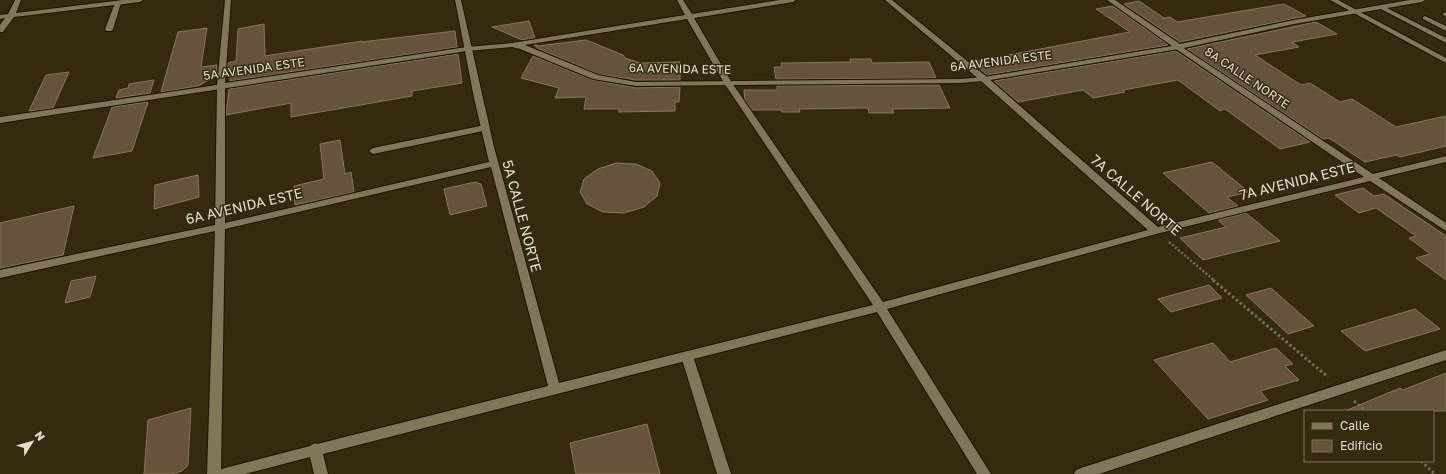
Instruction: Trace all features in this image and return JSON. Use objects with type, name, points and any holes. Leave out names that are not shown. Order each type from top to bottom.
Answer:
[{"type":"street","points":[[0,30],[11,16],[18,0]]},
{"type":"street","points":[[0,17],[140,0]]},
{"type":"street","points":[[214,474],[220,226],[221,86],[228,0]]},
{"type":"street","name":"5A CALLE NORTE","points":[[458,0],[467,49],[493,164],[555,390]]},
{"type":"street","points":[[680,0],[728,83],[880,307],[984,474]]},
{"type":"street","name":"5A AVENIDA ESTE","points":[[0,120],[467,49],[512,45],[793,0]]},
{"type":"street","name":"7A CALLE NORTE","points":[[888,0],[984,79],[1156,231]]},
{"type":"street","name":"8A CALLE NORTE","points":[[1110,0],[1446,228]]},
{"type":"street","points":[[1333,0],[1446,61]]},
{"type":"street","name":"6A AVENIDA ESTE","points":[[512,45],[522,47],[596,77],[636,84],[960,81],[984,79],[1179,47],[1294,22],[1422,0]]},
{"type":"street","points":[[109,29],[118,3]]},
{"type":"street","points":[[1381,7],[1444,38]]},
{"type":"street","points":[[1435,16],[1446,17]]},
{"type":"street","points":[[1425,18],[1446,29]]},
{"type":"street","points":[[373,151],[485,128]]},
{"type":"street","name":"7A AVENIDA ESTE","points":[[222,474],[315,449],[555,390],[880,307],[1156,231],[1446,159]]},
{"type":"street","name":"6A AVENIDA ESTE","points":[[0,274],[493,164]]},
{"type":"street","points":[[1081,474],[1446,355]]},
{"type":"street","points":[[687,356],[724,474]]},
{"type":"street","points":[[315,449],[321,474]]},
{"type":"path","name":"7A CALLE NORTE","points":[[1156,231],[1365,410]]},
{"type":"path","points":[[1422,462],[1435,474]]},
{"type":"building","points":[[1139,1],[1164,18],[1170,17],[1177,22],[1284,4],[1306,16],[1180,42],[1124,4]]},
{"type":"building","points":[[1113,6],[1168,45],[987,75],[972,62],[1130,32],[1096,9]]},
{"type":"building","points":[[529,21],[535,38],[522,40],[492,27]]},
{"type":"building","points":[[1316,22],[1337,34],[1292,42],[1299,47],[1255,55],[1301,85],[1310,83],[1340,102],[1352,99],[1396,127],[1446,116],[1446,146],[1400,157],[1396,155],[1365,162],[1329,138],[1323,139],[1187,49]]},
{"type":"building","points":[[264,24],[265,56],[362,41],[361,42],[455,31],[457,47],[230,81],[231,68],[227,70],[228,63],[236,61],[238,29]]},
{"type":"building","points":[[207,28],[201,67],[217,65],[216,76],[198,86],[161,92],[178,32]]},
{"type":"building","points":[[586,40],[623,55],[625,58],[640,63],[680,62],[680,80],[636,80],[598,74],[537,48],[534,45],[538,46]]},
{"type":"building","points":[[1176,51],[1310,142],[1280,149],[1225,109],[1220,111],[1178,80],[1123,90],[1125,92],[1093,98],[1083,90],[1018,102],[994,81]]},
{"type":"building","points":[[458,54],[462,83],[412,91],[412,96],[291,117],[291,103],[226,115],[229,89]]},
{"type":"building","points":[[533,56],[593,80],[636,88],[680,87],[679,102],[675,102],[675,111],[619,112],[619,109],[584,109],[586,97],[555,98],[559,88],[521,78]]},
{"type":"building","points":[[850,59],[871,59],[872,63],[929,62],[936,78],[776,79],[774,67],[782,67],[781,63],[851,62]]},
{"type":"building","points":[[69,72],[53,108],[29,111],[46,75]]},
{"type":"building","points":[[154,80],[150,93],[116,98],[119,90],[128,88],[129,84]]},
{"type":"building","points":[[939,85],[950,108],[892,109],[894,113],[869,113],[868,108],[799,109],[800,112],[782,112],[781,110],[752,110],[745,100],[744,90],[777,90],[777,86]]},
{"type":"building","points":[[148,102],[132,151],[93,158],[112,107]]},
{"type":"building","points":[[340,140],[345,174],[351,172],[354,192],[295,205],[294,186],[324,179],[320,144]]},
{"type":"building","points":[[1212,162],[1249,192],[1227,197],[1238,206],[1209,213],[1163,173]]},
{"type":"building","points":[[616,163],[636,164],[652,171],[660,183],[657,196],[644,207],[624,213],[603,212],[587,204],[580,192],[584,179],[598,169]]},
{"type":"building","points":[[198,175],[199,197],[154,209],[155,185]]},
{"type":"building","points":[[475,182],[481,184],[487,206],[450,215],[444,189]]},
{"type":"building","points":[[1363,188],[1374,196],[1384,194],[1446,236],[1446,280],[1416,258],[1430,254],[1409,238],[1416,236],[1376,208],[1359,213],[1335,195]]},
{"type":"building","points":[[74,206],[63,255],[0,268],[0,223]]},
{"type":"building","points":[[1246,213],[1280,241],[1203,260],[1180,238],[1226,227],[1218,220]]},
{"type":"building","points":[[96,276],[90,297],[65,303],[71,281]]},
{"type":"building","points":[[1209,285],[1222,298],[1171,312],[1158,299]]},
{"type":"building","points":[[1271,288],[1314,326],[1288,334],[1246,295]]},
{"type":"building","points":[[1415,309],[1440,329],[1365,351],[1341,331]]},
{"type":"building","points":[[1213,343],[1230,362],[1276,348],[1293,364],[1285,366],[1299,380],[1260,391],[1268,400],[1208,419],[1154,360]]},
{"type":"building","points":[[1446,373],[1446,411],[1347,410],[1400,388],[1403,390]]},
{"type":"building","points":[[191,408],[188,465],[182,471],[171,474],[144,474],[148,420]]},
{"type":"building","points":[[647,424],[660,474],[576,474],[570,443]]}]
